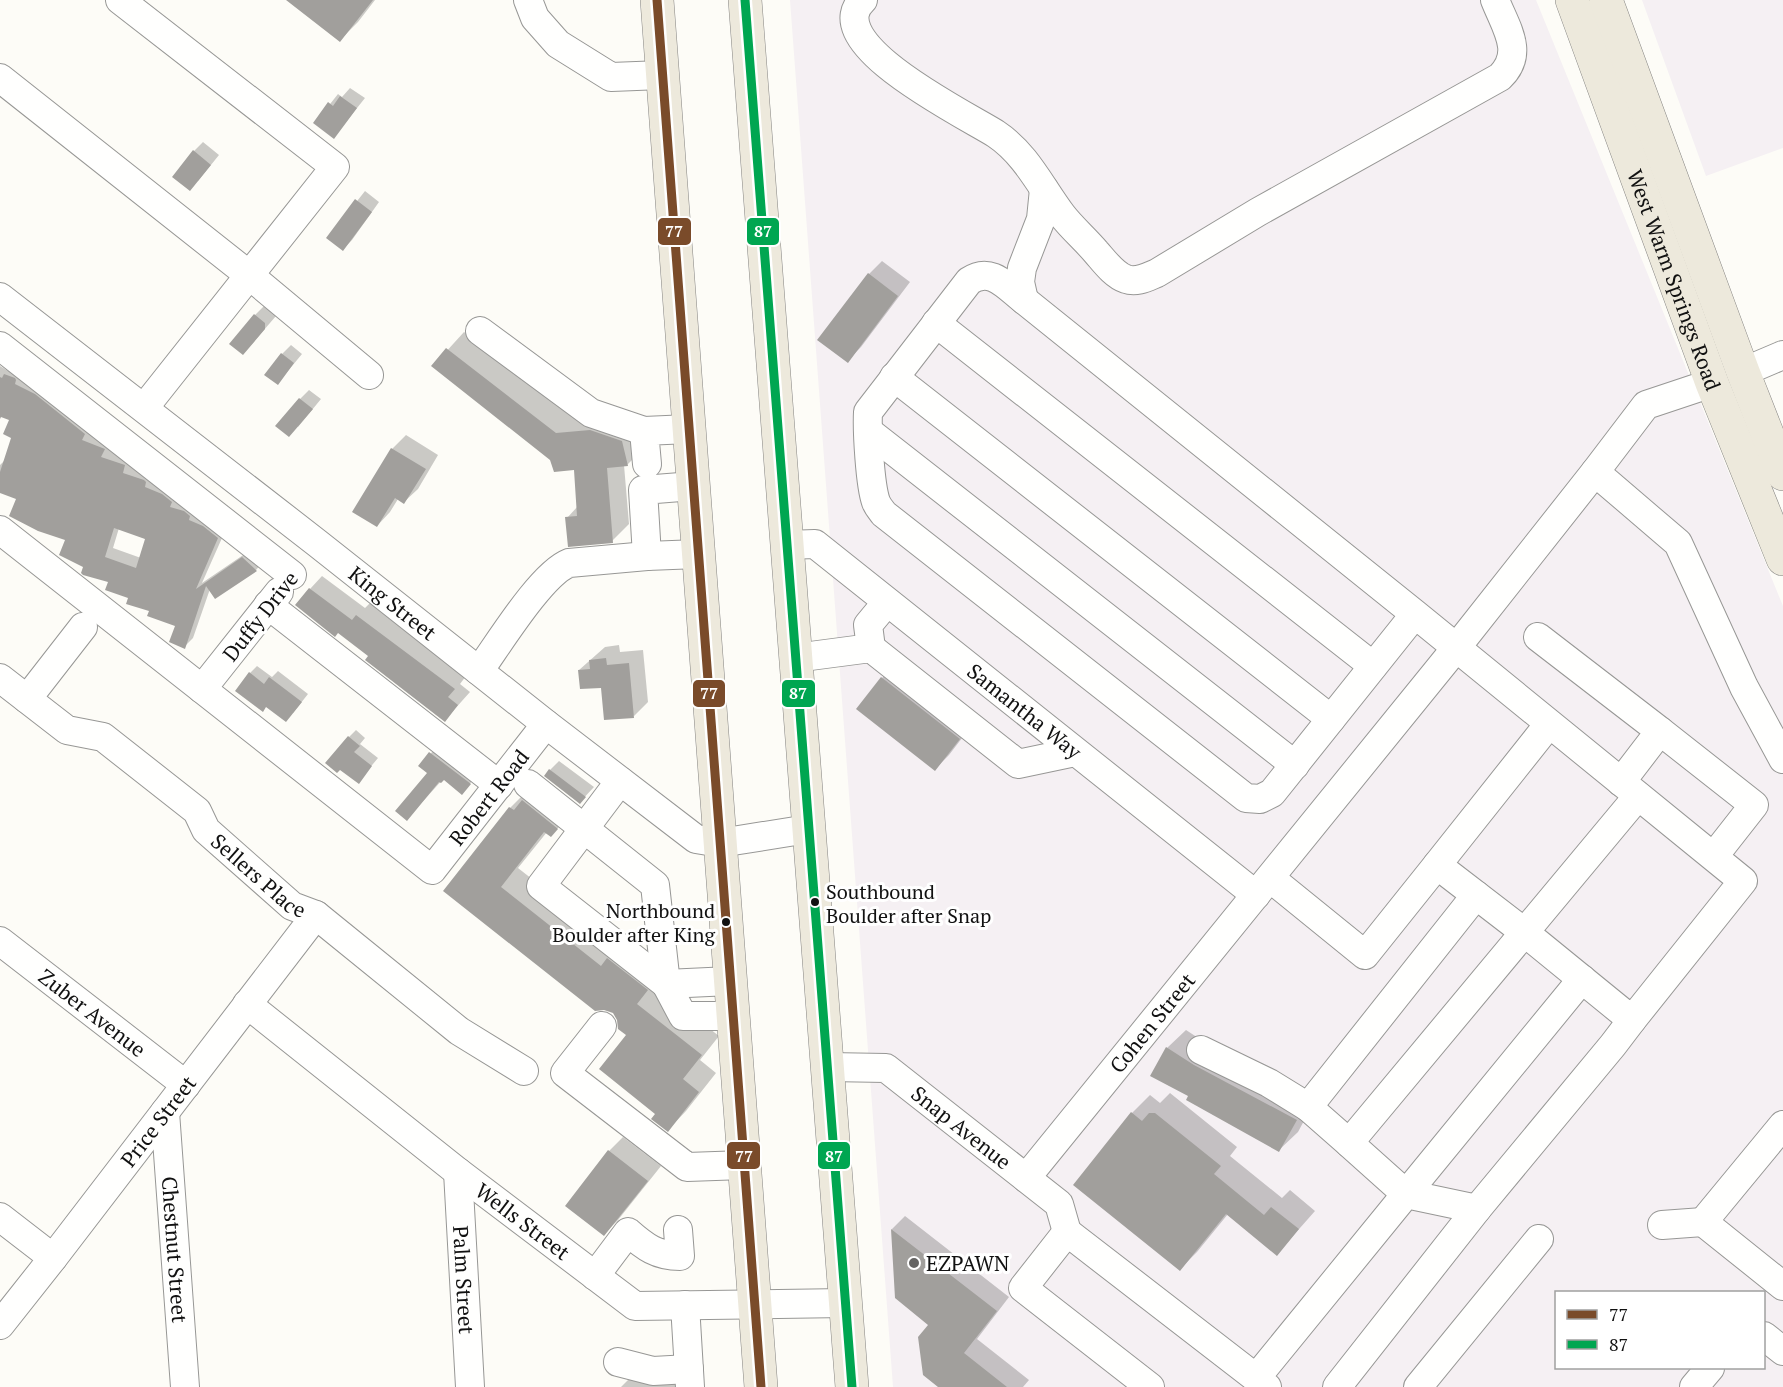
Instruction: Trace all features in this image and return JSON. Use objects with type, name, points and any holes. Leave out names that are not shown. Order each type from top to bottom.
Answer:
[{"type":"main road","points":[[657,0],[761,1387]]},
{"type":"main road","points":[[745,0],[852,1387]]},
{"type":"main road","name":"West Warm Springs Road","points":[[1572,0],[1712,383],[1783,559]]},
{"type":"main road","name":"West Warm Springs Road","points":[[1606,0],[1783,474]]},
{"type":"main road","points":[[1712,383],[1743,372]]},
{"type":"street","points":[[120,0],[335,167],[144,408]]},
{"type":"street","points":[[528,0],[535,18],[558,44],[611,77],[662,75]]},
{"type":"street","points":[[863,0],[855,11],[855,28],[878,57],[919,90],[976,121],[1007,142],[1030,169],[1063,217],[1110,267],[1126,279],[1140,280],[1157,273],[1258,212],[1500,77],[1512,61],[1514,50],[1495,0]]},
{"type":"street","points":[[0,78],[249,276],[369,375]]},
{"type":"street","points":[[1024,300],[1020,282],[1022,268],[1041,219],[1044,189]]},
{"type":"street","points":[[1337,1387],[1477,1209],[1613,1045],[1743,881],[1415,614],[1024,300],[988,274],[978,275],[969,281],[868,412],[873,492],[884,514],[1246,798],[1260,799],[1272,793],[1415,614]]},
{"type":"street","name":"King Street","points":[[4,309],[144,408],[696,839],[720,843],[808,829]]},
{"type":"street","points":[[936,323],[1373,666]]},
{"type":"street","points":[[480,331],[591,413],[644,431],[689,429]]},
{"type":"street","points":[[0,346],[292,574]]},
{"type":"street","points":[[1743,372],[1783,355]]},
{"type":"street","points":[[894,376],[1331,719]]},
{"type":"street","name":"Cohen Street","points":[[1026,1178],[1456,648],[1646,405],[1712,383]]},
{"type":"street","points":[[644,431],[647,464]]},
{"type":"street","points":[[868,431],[1295,765]]},
{"type":"street","points":[[1595,472],[1678,543],[1744,687],[1783,759]]},
{"type":"street","points":[[647,556],[642,490],[693,486]]},
{"type":"street","points":[[0,530],[202,689]]},
{"type":"street","name":"Duffy Drive","points":[[202,689],[317,543]]},
{"type":"street","name":"Samantha Way","points":[[786,545],[815,544],[1075,752],[1268,880],[1365,955],[1437,865]]},
{"type":"street","points":[[479,671],[546,580],[560,567],[569,563],[698,554]]},
{"type":"street","points":[[887,602],[868,626],[871,648],[1018,764],[1075,752]]},
{"type":"street","points":[[268,605],[499,785]]},
{"type":"street","points":[[27,699],[83,627]]},
{"type":"street","points":[[1538,636],[1754,805],[1714,856]]},
{"type":"street","points":[[795,658],[871,648]]},
{"type":"street","name":"Sellers Place","points":[[0,678],[67,730],[102,737],[197,811],[206,830],[292,906],[316,915],[459,1031],[524,1071]]},
{"type":"street","name":"Robert Road","points":[[202,689],[432,870],[546,724]]},
{"type":"street","points":[[1550,724],[1437,865],[1632,1020]]},
{"type":"street","points":[[1349,1143],[1524,932],[1630,789],[1660,731]]},
{"type":"street","points":[[620,781],[541,886],[666,984],[730,981]]},
{"type":"street","points":[[528,784],[585,827],[655,885],[666,984],[683,1016],[733,1016]]},
{"type":"street","points":[[1308,1107],[1476,895]]},
{"type":"street","name":"Price Street","points":[[0,1325],[316,915]]},
{"type":"street","name":"Zuber Avenue","points":[[0,941],[186,1085]]},
{"type":"street","points":[[1150,1387],[1023,1288],[1067,1232],[1261,1383],[1406,1194],[1582,979]]},
{"type":"street","name":"Wells Street","points":[[247,1004],[458,1172],[635,1306],[845,1303]]},
{"type":"street","points":[[602,1026],[566,1073],[687,1167],[744,1165]]},
{"type":"street","points":[[1201,1050],[1269,1083],[1308,1107],[1406,1194],[1477,1209]]},
{"type":"street","name":"Snap Avenue","points":[[829,1067],[886,1068],[1059,1204],[1067,1232]]},
{"type":"street","name":"Chestnut Street","points":[[165,1112],[185,1387]]},
{"type":"street","points":[[1703,1222],[1783,1125]]},
{"type":"street","name":"Palm Street","points":[[458,1172],[470,1387]]},
{"type":"street","points":[[0,1217],[53,1258]]},
{"type":"street","points":[[1662,1225],[1703,1222],[1783,1286]]},
{"type":"street","points":[[595,1276],[628,1232],[649,1250],[658,1254],[680,1256],[678,1230]]},
{"type":"street","points":[[1418,1387],[1539,1239]]},
{"type":"street","points":[[618,1362],[690,1378],[685,1305]]},
{"type":"street","points":[[1765,1337],[1783,1352]]},
{"type":"street","points":[[1694,1387],[1709,1369]]},
{"type":"shaded area","points":[[790,0],[1536,0],[1783,606],[1783,1387],[893,1387]]},
{"type":"shaded area","points":[[1642,0],[1783,0],[1783,148],[1706,176]]},
{"type":"building","points":[[286,0],[373,0],[340,42]]},
{"type":"building","points":[[340,96],[357,108],[334,139],[313,123],[328,102],[333,106]]},
{"type":"building","points":[[193,150],[211,165],[190,191],[172,177]]},
{"type":"building","points":[[355,199],[372,212],[343,251],[326,238]]},
{"type":"building","points":[[868,273],[898,296],[848,363],[817,340]]},
{"type":"building","points":[[254,314],[265,323],[265,329],[243,355],[229,344]]},
{"type":"building","points":[[446,348],[556,433],[590,430],[622,441],[628,466],[607,468],[613,543],[568,547],[565,517],[577,516],[574,470],[554,472],[550,460],[431,366]]},
{"type":"building","points":[[281,353],[294,363],[278,385],[264,375]]},
{"type":"building","points":[[4,374],[15,378],[15,384],[35,394],[85,434],[82,440],[105,449],[101,457],[125,465],[123,473],[144,480],[145,487],[162,494],[172,502],[170,507],[184,511],[190,516],[189,520],[203,526],[218,538],[196,589],[242,557],[257,571],[215,599],[206,586],[185,649],[169,642],[175,626],[147,616],[149,611],[126,604],[128,598],[105,590],[108,582],[83,575],[81,573],[83,567],[59,555],[65,540],[38,531],[9,516],[16,499],[0,493],[0,472],[11,438],[3,434],[9,420],[1,417],[0,419],[0,377],[2,378]],"holes":[[[114,528],[145,539],[136,568],[105,557]]]},
{"type":"building","points":[[299,398],[313,409],[289,437],[275,426]]},
{"type":"building","points":[[391,448],[426,469],[404,504],[395,498],[377,527],[352,512]]},
{"type":"building","points":[[309,588],[352,620],[356,615],[455,689],[448,697],[458,705],[445,722],[365,660],[368,656],[338,633],[335,637],[295,605]]},
{"type":"building","points":[[606,658],[607,665],[629,663],[634,718],[604,720],[601,688],[580,689],[578,670],[590,669],[589,660]]},
{"type":"building","points":[[249,672],[264,684],[269,677],[302,702],[286,722],[266,707],[263,712],[235,691]]},
{"type":"building","points":[[881,677],[960,739],[935,771],[856,709]]},
{"type":"building","points":[[348,736],[360,746],[354,752],[372,766],[359,784],[340,770],[337,773],[325,763]]},
{"type":"building","points":[[429,752],[471,784],[462,795],[444,780],[439,782],[407,821],[395,811],[427,773],[418,766]]},
{"type":"building","points":[[549,769],[586,797],[580,804],[544,776]]},
{"type":"building","points":[[522,800],[558,829],[551,837],[544,832],[501,887],[601,966],[607,958],[648,990],[637,1004],[702,1055],[683,1079],[699,1092],[668,1132],[651,1119],[655,1114],[599,1069],[626,1035],[618,1029],[613,1013],[604,1010],[595,1011],[443,891],[509,807],[514,810]]},
{"type":"building","points":[[1166,1047],[1194,1065],[1297,1120],[1279,1152],[1186,1100],[1188,1096],[1150,1076]]},
{"type":"building","points":[[1131,1112],[1142,1121],[1149,1113],[1155,1113],[1221,1166],[1214,1174],[1264,1215],[1271,1207],[1299,1229],[1277,1256],[1226,1214],[1180,1271],[1073,1185]]},
{"type":"building","points":[[608,1150],[648,1181],[604,1236],[565,1206]]},
{"type":"building","name":"EZPAWN","points":[[891,1229],[997,1311],[964,1353],[1007,1387],[938,1387],[923,1375],[918,1337],[928,1325],[895,1298]]},
{"type":"transit line","name":"77","points":[[657,0],[761,1387]]},
{"type":"transit line","name":"87","points":[[745,0],[852,1387]]},
{"type":"place","name":"Southbound Boulder after Snap","points":[[815,902]]},
{"type":"place","name":"Northbound Boulder after King","points":[[726,922]]},
{"type":"place","name":"EZPAWN","points":[[914,1263]]}]
